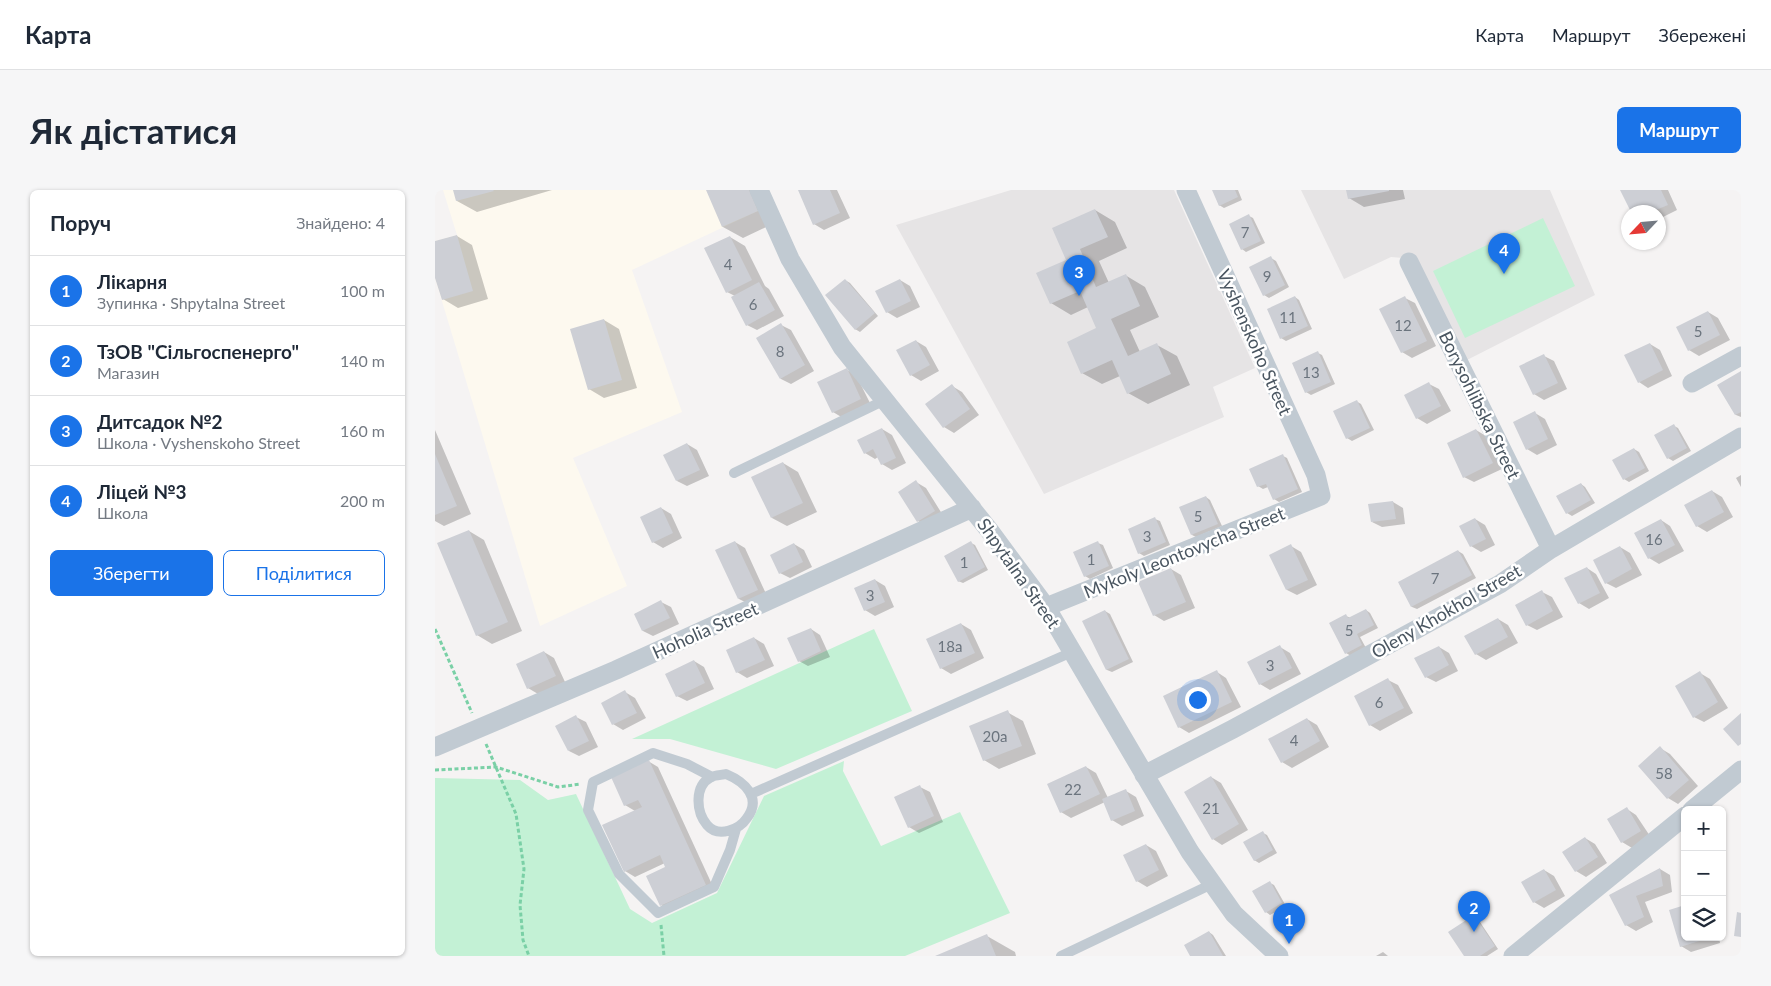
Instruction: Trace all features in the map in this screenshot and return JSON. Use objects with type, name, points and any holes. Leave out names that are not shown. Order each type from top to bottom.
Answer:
[{"type":"street","name":"Shpytalna Street","points":[[759,190],[790,260],[842,347],[972,508],[1046,607],[1190,852],[1234,914],[1279,956]]},
{"type":"street","name":"Vyshenskoho Street","points":[[1186,190],[1316,476],[1321,496]]},
{"type":"street","name":"Borysohlibska Street","points":[[1409,262],[1551,549]]},
{"type":"street","points":[[1692,383],[1741,356]]},
{"type":"street","name":"Oleny Khokhol Street","points":[[1144,774],[1233,730],[1500,584],[1551,549],[1741,437]]},
{"type":"street","name":"Mykoly Leontovycha Street","points":[[1046,607],[1321,496]]},
{"type":"street","name":"Hoholia Street","points":[[435,746],[616,670],[972,508]]},
{"type":"street","points":[[1697,806],[1741,770]]},
{"type":"street","points":[[1513,956],[1681,819]]},
{"type":"lane","points":[[734,473],[885,400]]},
{"type":"lane","points":[[751,794],[1072,652]]},
{"type":"lane","points":[[712,777],[687,764],[653,753],[593,782],[589,810],[619,874],[658,913],[714,886],[730,850],[736,829]]},
{"type":"lane","points":[[727,774],[739,780],[751,794],[751,814],[736,829],[727,832],[715,830],[707,826],[700,810],[698,796],[702,786],[712,777],[727,774]]},
{"type":"lane","points":[[1061,956],[1212,884]]},
{"type":"path","points":[[435,629],[516,814],[525,868],[520,905],[523,940],[529,956]]},
{"type":"path","points":[[435,770],[496,767],[558,787],[593,782]]},
{"type":"path","points":[[661,912],[664,956]]},
{"type":"shaded area","points":[[443,190],[749,190],[758,211],[632,270],[682,412],[573,458],[627,586],[540,626],[435,278],[435,241],[457,235]]},
{"type":"shaded area","points":[[1011,190],[1174,190],[1255,368],[1213,387],[1224,417],[1044,494],[896,225]]},
{"type":"shaded area","points":[[1301,190],[1550,190],[1595,295],[1465,361],[1416,259],[1391,257],[1344,279]]},
{"type":"green space","points":[[1543,218],[1575,286],[1465,338],[1433,271]]},
{"type":"green space","points":[[874,629],[912,711],[776,769],[670,739],[632,739]]},
{"type":"green space","points":[[844,761],[843,771],[881,846],[960,812],[1010,913],[905,956],[435,956],[435,778],[520,780],[548,800],[576,794],[630,909],[652,923],[717,893],[764,796]]},
{"type":"building","points":[[453,190],[493,190],[494,191],[456,201]]},
{"type":"building","points":[[706,190],[749,190],[758,211],[722,227]]},
{"type":"building","points":[[798,190],[830,190],[840,213],[813,225]]},
{"type":"building","points":[[1212,190],[1235,190],[1238,197],[1219,206]]},
{"type":"building","points":[[1346,190],[1389,190],[1389,191],[1348,199]]},
{"type":"building","points":[[1620,190],[1661,190],[1668,205],[1666,206],[1628,205]]},
{"type":"building","points":[[1095,209],[1108,237],[1080,249],[1096,287],[1126,274],[1140,306],[1111,319],[1128,356],[1157,343],[1171,374],[1127,394],[1112,360],[1081,374],[1067,342],[1096,328],[1080,291],[1050,304],[1036,273],[1066,260],[1052,228]]},
{"type":"building","points":[[1249,214],[1261,241],[1241,250],[1229,224]]},
{"type":"building","points":[[457,235],[473,291],[442,300],[435,278],[435,241]]},
{"type":"building","points":[[730,236],[752,280],[726,293],[704,248]]},
{"type":"building","points":[[1271,256],[1285,285],[1263,296],[1249,267]]},
{"type":"building","points":[[845,279],[875,313],[855,330],[825,295]]},
{"type":"building","points":[[900,279],[911,301],[886,313],[875,291]]},
{"type":"building","points":[[759,282],[775,310],[746,326],[731,297]]},
{"type":"building","points":[[1295,296],[1308,326],[1280,339],[1267,309]]},
{"type":"building","points":[[1405,296],[1427,341],[1401,353],[1379,309]]},
{"type":"building","points":[[1708,311],[1720,335],[1688,351],[1676,327]]},
{"type":"building","points":[[604,319],[622,380],[588,390],[570,329]]},
{"type":"building","points":[[781,323],[805,365],[780,379],[756,338]]},
{"type":"building","points":[[916,340],[930,365],[910,376],[896,350]]},
{"type":"building","points":[[1650,343],[1663,370],[1638,383],[1624,355]]},
{"type":"building","points":[[1318,351],[1331,382],[1305,393],[1292,363]]},
{"type":"building","points":[[1544,354],[1558,383],[1533,395],[1519,366]]},
{"type":"building","points":[[847,368],[861,399],[832,413],[817,382]]},
{"type":"building","points":[[1741,371],[1741,412],[1735,415],[1717,385]]},
{"type":"building","points":[[1429,382],[1441,406],[1416,419],[1404,395]]},
{"type":"building","points":[[952,384],[970,409],[943,428],[925,404]]},
{"type":"building","points":[[1357,400],[1370,428],[1346,439],[1333,411]]},
{"type":"building","points":[[1535,411],[1548,439],[1526,450],[1513,422]]},
{"type":"building","points":[[1674,424],[1687,448],[1667,459],[1654,435]]},
{"type":"building","points":[[882,428],[896,458],[881,465],[873,449],[864,454],[857,440]]},
{"type":"building","points":[[1476,429],[1493,463],[1463,478],[1447,443]]},
{"type":"building","points":[[687,443],[700,470],[676,481],[663,455]]},
{"type":"building","points":[[1634,448],[1645,468],[1623,480],[1612,460]]},
{"type":"building","points":[[435,454],[457,506],[435,515]]},
{"type":"building","points":[[1283,454],[1298,489],[1273,500],[1266,484],[1257,487],[1249,469]]},
{"type":"building","points":[[783,462],[803,503],[771,518],[751,477]]},
{"type":"building","points":[[916,480],[935,511],[917,522],[898,492]]},
{"type":"building","points":[[1581,483],[1591,500],[1566,514],[1556,496]]},
{"type":"building","points":[[1712,490],[1724,512],[1696,527],[1684,505]]},
{"type":"building","points":[[1206,496],[1218,524],[1191,535],[1179,507]]},
{"type":"building","points":[[1393,501],[1396,519],[1371,522],[1368,504]]},
{"type":"building","points":[[661,507],[673,533],[652,543],[640,517]]},
{"type":"building","points":[[1155,517],[1166,542],[1138,554],[1128,529]]},
{"type":"building","points":[[1475,518],[1486,539],[1470,547],[1459,526]]},
{"type":"building","points":[[1661,519],[1675,545],[1648,559],[1634,533]]},
{"type":"building","points":[[469,530],[508,622],[476,636],[437,543]]},
{"type":"building","points":[[735,541],[758,590],[738,599],[715,550]]},
{"type":"building","points":[[971,541],[985,567],[958,582],[944,556]]},
{"type":"building","points":[[1098,541],[1109,566],[1084,577],[1073,552]]},
{"type":"building","points":[[794,543],[803,562],[779,574],[770,555]]},
{"type":"building","points":[[1291,544],[1308,580],[1286,590],[1269,555]]},
{"type":"building","points":[[1620,546],[1632,569],[1605,584],[1593,560]]},
{"type":"building","points":[[1458,550],[1472,575],[1411,607],[1398,582]]},
{"type":"building","points":[[1587,567],[1600,593],[1578,604],[1564,578]]},
{"type":"building","points":[[1171,568],[1186,602],[1153,616],[1138,582]]},
{"type":"building","points":[[875,579],[885,602],[864,611],[854,588]]},
{"type":"building","points":[[1542,590],[1553,611],[1526,626],[1515,605]]},
{"type":"building","points":[[661,600],[670,618],[642,631],[634,614]]},
{"type":"building","points":[[1366,609],[1374,625],[1357,634],[1362,645],[1345,654],[1329,623],[1346,614],[1348,618]]},
{"type":"building","points":[[1105,610],[1129,659],[1106,670],[1082,621]]},
{"type":"building","points":[[1498,618],[1508,637],[1475,655],[1464,636]]},
{"type":"building","points":[[961,623],[975,653],[940,669],[926,639]]},
{"type":"building","points":[[811,628],[821,651],[798,662],[787,638]]},
{"type":"building","points":[[754,637],[765,660],[736,673],[726,650]]},
{"type":"building","points":[[1280,645],[1292,668],[1259,685],[1247,662]]},
{"type":"building","points":[[1439,646],[1449,665],[1425,678],[1414,658]]},
{"type":"building","points":[[544,651],[556,676],[527,689],[516,664]]},
{"type":"building","points":[[694,660],[705,683],[676,697],[665,674]]},
{"type":"building","points":[[1217,670],[1232,702],[1178,728],[1163,696]]},
{"type":"building","points":[[1700,671],[1718,702],[1693,718],[1675,686]]},
{"type":"building","points":[[1388,678],[1404,708],[1369,726],[1354,696]]},
{"type":"building","points":[[625,690],[637,713],[612,725],[601,703]]},
{"type":"building","points":[[1008,710],[1022,746],[983,761],[969,726]]},
{"type":"building","points":[[1741,713],[1741,744],[1738,746],[1723,729]]},
{"type":"building","points":[[576,715],[589,741],[568,751],[555,726]]},
{"type":"building","points":[[1307,718],[1320,741],[1281,763],[1268,739]]},
{"type":"building","points":[[1660,746],[1689,780],[1667,799],[1638,766]]},
{"type":"building","points":[[649,760],[706,885],[660,906],[646,876],[665,867],[660,855],[624,872],[602,825],[642,807],[638,800],[624,806],[611,777]]},
{"type":"building","points":[[1086,766],[1100,794],[1060,813],[1047,784]]},
{"type":"building","points":[[1211,776],[1239,824],[1212,840],[1184,792]]},
{"type":"building","points":[[920,785],[934,816],[908,828],[894,797]]},
{"type":"building","points":[[1126,789],[1135,811],[1111,821],[1102,799]]},
{"type":"building","points":[[1627,807],[1641,831],[1621,843],[1607,819]]},
{"type":"building","points":[[1263,831],[1273,850],[1254,861],[1243,842]]},
{"type":"building","points":[[1585,837],[1598,857],[1575,872],[1562,852]]},
{"type":"building","points":[[1146,844],[1159,870],[1136,882],[1123,855]]},
{"type":"building","points":[[1660,868],[1663,886],[1636,896],[1644,917],[1625,926],[1609,895]]},
{"type":"building","points":[[1544,869],[1556,890],[1533,903],[1521,882]]},
{"type":"building","points":[[1270,881],[1282,903],[1265,913],[1252,891]]},
{"type":"building","points":[[1681,906],[1681,941],[1699,941],[1680,947],[1669,910]]},
{"type":"building","points":[[1737,912],[1741,913],[1741,937],[1734,936]]},
{"type":"building","points":[[1474,915],[1495,946],[1480,956],[1464,956],[1448,932]]},
{"type":"building","points":[[1209,931],[1223,956],[1190,956],[1184,945]]},
{"type":"building","points":[[987,934],[996,956],[935,956]]},
{"type":"place","name":"Ліцей №3","points":[[1504,274]]},
{"type":"place","name":"Дитсадок №2","points":[[1079,296]]},
{"type":"place","name":"ТзОВ \"Сільгоспенерго\"","points":[[1474,932]]},
{"type":"place","name":"Лікарня","points":[[1289,944]]}]
